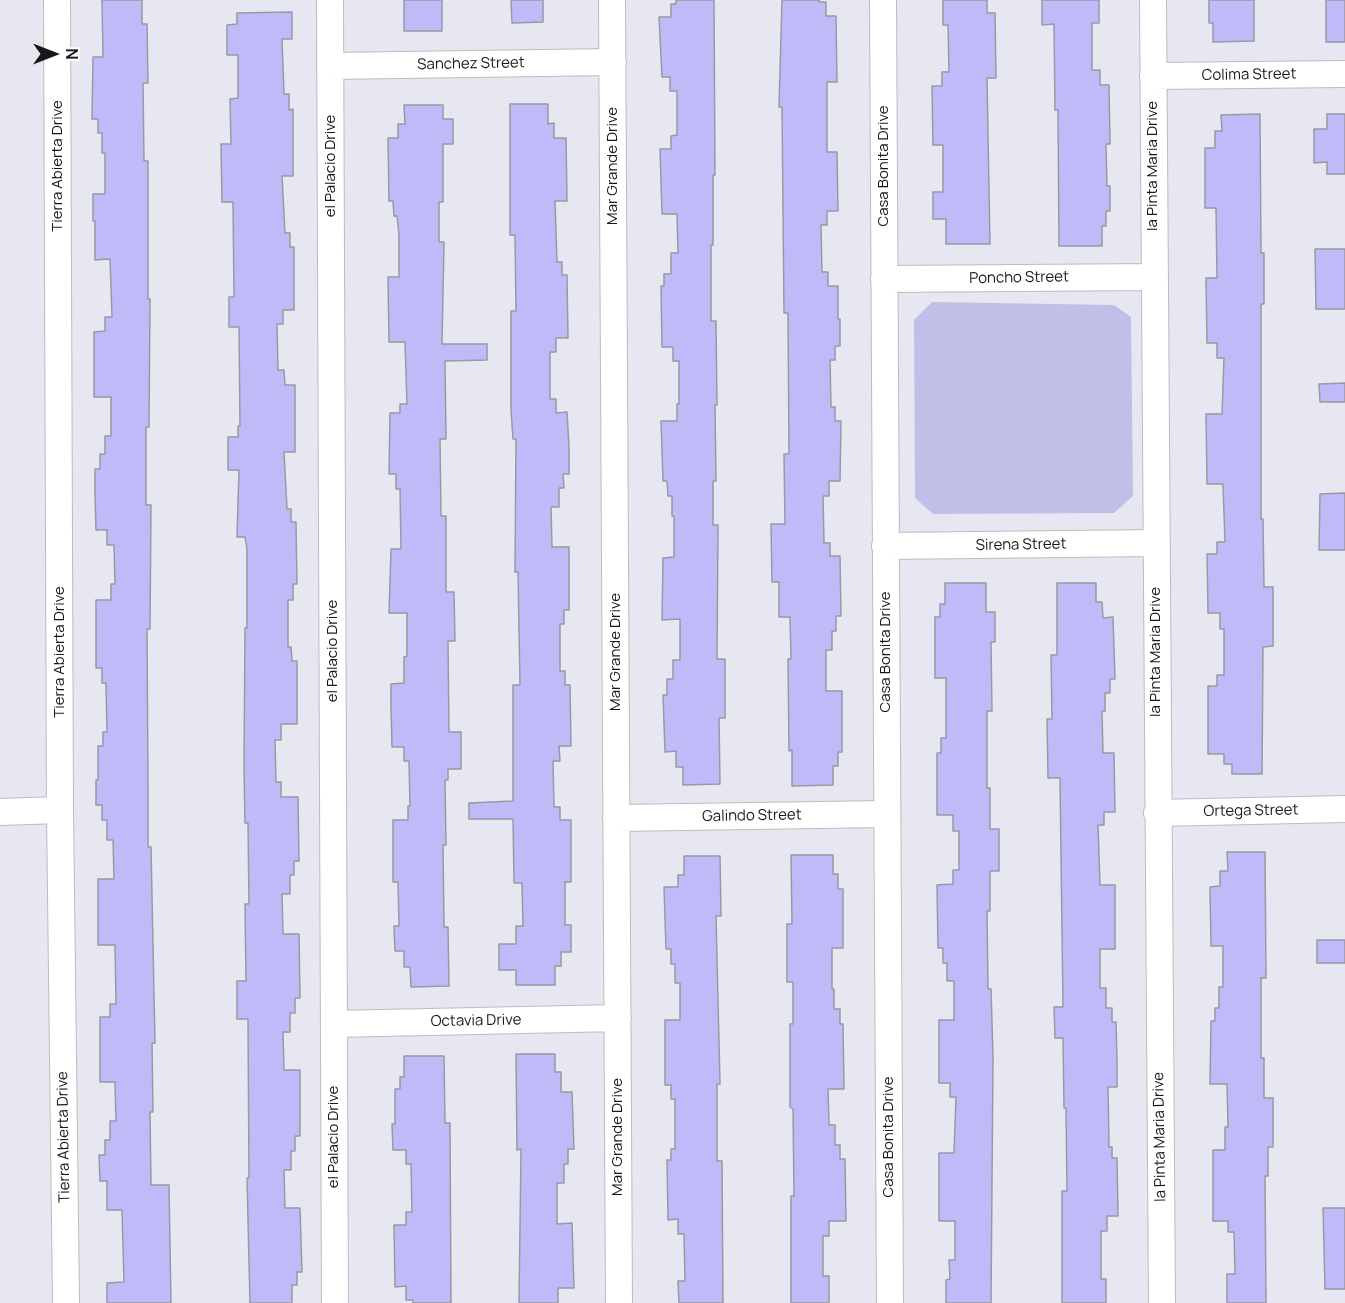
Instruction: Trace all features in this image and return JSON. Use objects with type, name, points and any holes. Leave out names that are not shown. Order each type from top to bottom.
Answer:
[{"type":"street","name":"Tierra Abierta Drive","points":[[57,0],[60,810],[66,1303]]},
{"type":"street","name":"el Palacio Drive","points":[[330,0],[335,1303]]},
{"type":"street","name":"Mar Grande Drive","points":[[612,0],[619,1303]]},
{"type":"street","name":"Casa Bonita Drive","points":[[883,0],[890,1303]]},
{"type":"street","name":"la Pinta Maria Drive","points":[[1153,0],[1162,1303]]},
{"type":"street","name":"Sanchez Street","points":[[330,66],[613,62]]},
{"type":"street","name":"Colima Street","points":[[1152,76],[1345,74]]},
{"type":"street","name":"Poncho Street","points":[[884,279],[1154,276]]},
{"type":"street","name":"Sirena Street","points":[[885,546],[1156,543]]},
{"type":"street","name":"Ortega Street","points":[[1157,813],[1345,809]]},
{"type":"street","points":[[0,812],[60,810]]},
{"type":"street","name":"Galindo Street","points":[[616,818],[887,814]]},
{"type":"street","name":"Octavia Drive","points":[[334,1024],[618,1018]]},
{"type":"shaded area","points":[[932,302],[1114,305],[1131,317],[1133,496],[1114,513],[933,514],[915,498],[914,320]]},
{"type":"building","points":[[102,0],[142,0],[142,24],[147,24],[148,83],[143,83],[144,161],[148,161],[148,299],[150,299],[149,427],[146,427],[146,505],[151,505],[150,629],[147,629],[148,847],[151,847],[155,1043],[152,1043],[153,1112],[150,1112],[151,1185],[169,1185],[171,1303],[107,1303],[107,1283],[124,1282],[122,1210],[107,1210],[107,1181],[100,1181],[99,1155],[105,1155],[105,1140],[110,1140],[110,1121],[116,1121],[115,1082],[100,1082],[100,1017],[110,1017],[110,1004],[116,1004],[115,945],[98,945],[98,879],[114,879],[113,840],[107,840],[107,820],[102,820],[102,805],[96,805],[98,746],[103,746],[103,732],[107,732],[106,683],[102,683],[102,668],[96,668],[96,600],[111,600],[111,584],[115,584],[114,545],[107,545],[107,530],[96,530],[95,495],[95,469],[100,469],[100,454],[105,454],[105,436],[111,436],[111,397],[94,397],[94,332],[105,331],[105,317],[112,317],[110,259],[95,260],[95,221],[93,221],[93,194],[105,194],[105,153],[102,153],[102,133],[98,133],[98,119],[92,119],[93,57],[103,57]]},
{"type":"building","points":[[404,0],[442,0],[442,31],[404,31]]},
{"type":"building","points":[[511,0],[543,0],[543,22],[512,23]]},
{"type":"building","points":[[676,0],[714,0],[715,175],[713,175],[713,245],[711,245],[711,321],[716,321],[717,405],[715,405],[716,481],[713,481],[713,525],[718,525],[717,659],[725,659],[725,718],[719,718],[720,784],[683,785],[683,767],[676,767],[676,751],[665,752],[663,695],[667,695],[667,679],[673,679],[673,660],[680,660],[680,619],[662,620],[663,558],[674,557],[674,516],[672,516],[672,496],[668,496],[667,481],[663,481],[661,421],[677,421],[679,361],[673,361],[673,347],[662,347],[661,286],[664,286],[664,274],[671,274],[671,253],[678,253],[677,214],[662,214],[660,149],[671,149],[671,136],[677,135],[677,91],[670,91],[670,77],[662,77],[659,17],[671,17],[671,4],[676,4]]},
{"type":"building","points":[[782,0],[826,2],[826,16],[836,16],[837,82],[827,82],[827,152],[837,152],[838,211],[827,211],[827,225],[821,225],[822,272],[828,272],[828,286],[838,286],[838,319],[840,319],[840,346],[835,346],[835,360],[830,360],[831,407],[835,407],[835,421],[841,421],[840,481],[829,481],[829,496],[823,496],[824,543],[830,543],[830,556],[840,556],[841,616],[836,616],[836,631],[832,631],[832,650],[826,650],[826,691],[842,691],[842,752],[838,752],[838,766],[833,766],[833,785],[792,786],[792,750],[789,751],[790,617],[779,617],[779,582],[772,582],[771,524],[785,524],[784,454],[789,454],[788,313],[784,313],[782,107],[779,107]]},
{"type":"building","points":[[943,0],[987,0],[987,13],[995,13],[996,78],[987,78],[990,244],[946,244],[946,219],[933,219],[933,192],[943,192],[943,145],[933,145],[932,86],[942,86],[942,72],[949,72],[948,25],[943,25]]},
{"type":"building","points":[[1042,0],[1099,0],[1099,23],[1092,23],[1092,70],[1100,70],[1100,85],[1109,85],[1110,144],[1106,144],[1110,211],[1106,211],[1106,226],[1102,226],[1102,246],[1059,246],[1058,110],[1055,110],[1054,24],[1042,25]]},
{"type":"building","points":[[1209,0],[1254,0],[1254,41],[1213,42],[1213,23],[1209,23]]},
{"type":"building","points":[[1326,0],[1345,0],[1345,42],[1326,42]]},
{"type":"building","points":[[292,12],[292,39],[282,39],[284,94],[289,94],[289,110],[293,109],[293,176],[282,176],[285,233],[290,233],[290,247],[294,247],[294,310],[283,310],[283,324],[277,324],[278,370],[284,370],[285,385],[295,385],[295,452],[284,452],[287,509],[291,509],[291,522],[296,522],[297,584],[293,584],[293,600],[288,600],[288,647],[291,647],[292,661],[297,661],[297,724],[281,724],[281,740],[275,740],[276,782],[281,782],[281,797],[298,797],[299,861],[294,861],[294,875],[290,875],[290,894],[282,894],[283,934],[299,934],[300,998],[295,998],[295,1013],[290,1013],[290,1032],[283,1032],[284,1070],[300,1070],[300,1136],[295,1136],[295,1151],[291,1151],[291,1170],[284,1170],[285,1208],[300,1208],[302,1272],[297,1272],[297,1285],[292,1285],[292,1303],[250,1303],[247,1178],[249,1178],[248,1019],[237,1019],[237,981],[246,981],[245,904],[249,904],[248,823],[245,823],[244,767],[247,549],[245,537],[237,537],[239,470],[228,470],[228,437],[238,437],[238,426],[240,426],[239,327],[229,327],[229,297],[234,297],[233,202],[222,202],[221,144],[231,144],[230,99],[238,98],[238,55],[227,55],[227,25],[237,24],[237,13]]},
{"type":"building","points":[[510,104],[548,104],[548,124],[554,123],[554,138],[566,138],[567,201],[555,201],[557,262],[562,262],[562,275],[567,275],[568,338],[556,338],[556,352],[550,352],[550,399],[556,399],[556,413],[567,412],[569,447],[569,474],[563,474],[564,488],[559,488],[559,507],[551,507],[552,547],[569,547],[569,610],[564,610],[564,624],[560,624],[560,671],[565,671],[565,685],[570,685],[571,746],[559,746],[560,761],[553,761],[554,807],[560,807],[560,820],[571,820],[571,882],[565,882],[565,925],[571,925],[571,952],[561,952],[561,966],[555,966],[555,985],[516,985],[516,970],[499,970],[499,944],[516,944],[516,926],[523,926],[522,883],[514,883],[513,819],[469,819],[469,803],[513,801],[513,685],[520,685],[518,572],[515,572],[516,439],[513,439],[511,410],[511,311],[516,311],[515,235],[510,235]]},
{"type":"building","points":[[404,105],[443,105],[443,119],[453,119],[453,144],[443,144],[443,202],[439,202],[439,242],[444,242],[442,344],[487,344],[487,360],[445,361],[446,439],[440,439],[441,516],[446,516],[446,592],[454,592],[455,641],[448,641],[449,732],[461,732],[461,769],[448,769],[448,780],[445,780],[444,927],[448,927],[449,986],[411,987],[410,967],[404,967],[404,951],[395,951],[394,926],[399,926],[398,882],[393,882],[393,820],[408,820],[408,806],[410,806],[409,761],[404,761],[404,747],[392,747],[391,684],[404,683],[404,657],[407,656],[407,613],[389,613],[391,549],[401,549],[400,489],[396,489],[396,474],[389,474],[390,413],[400,413],[400,404],[407,404],[405,342],[389,342],[388,277],[399,277],[399,235],[393,201],[389,201],[388,138],[398,138],[398,124],[405,124]]},
{"type":"building","points":[[1260,114],[1261,253],[1264,253],[1264,304],[1261,304],[1261,519],[1263,519],[1264,587],[1273,587],[1273,646],[1263,647],[1262,774],[1232,774],[1232,764],[1224,764],[1224,754],[1208,754],[1208,686],[1217,686],[1217,675],[1224,675],[1224,629],[1220,629],[1220,613],[1208,613],[1207,554],[1217,554],[1217,542],[1225,542],[1223,484],[1207,484],[1206,414],[1222,414],[1224,358],[1217,358],[1217,343],[1207,343],[1206,278],[1217,278],[1216,208],[1205,208],[1205,148],[1215,148],[1215,131],[1222,131],[1221,115]]},
{"type":"building","points":[[1327,114],[1345,114],[1345,174],[1327,174],[1327,162],[1314,163],[1314,129],[1327,129]]},
{"type":"building","points":[[1315,249],[1345,249],[1345,309],[1316,309]]},
{"type":"building","points":[[1345,383],[1345,402],[1320,402],[1319,384]]},
{"type":"building","points":[[1345,493],[1345,550],[1319,550],[1320,494]]},
{"type":"building","points":[[945,583],[986,583],[986,612],[995,612],[995,642],[991,642],[992,711],[987,711],[987,788],[990,788],[990,829],[999,829],[999,871],[990,871],[990,911],[987,911],[988,989],[991,989],[993,1057],[991,1303],[946,1303],[946,1280],[950,1279],[949,1260],[955,1260],[955,1221],[939,1221],[939,1153],[954,1153],[956,1097],[950,1097],[950,1083],[939,1083],[939,1020],[954,1020],[954,981],[947,981],[947,963],[943,963],[943,948],[938,948],[937,885],[953,884],[953,870],[959,870],[959,831],[953,831],[953,815],[937,815],[937,753],[941,753],[941,738],[946,738],[946,678],[935,678],[935,617],[940,617],[940,604],[945,604]]},
{"type":"building","points":[[1057,583],[1096,583],[1096,602],[1102,602],[1103,618],[1113,617],[1115,679],[1110,679],[1110,693],[1105,693],[1105,711],[1102,711],[1103,753],[1114,753],[1115,812],[1104,812],[1104,825],[1098,825],[1100,885],[1115,885],[1115,949],[1100,949],[1100,988],[1106,988],[1106,1008],[1112,1008],[1112,1022],[1116,1022],[1117,1061],[1117,1087],[1108,1087],[1109,1147],[1112,1147],[1112,1158],[1117,1158],[1118,1216],[1107,1216],[1107,1231],[1101,1231],[1101,1279],[1106,1279],[1106,1303],[1062,1303],[1062,1191],[1067,1191],[1066,1108],[1064,1108],[1063,1038],[1055,1038],[1054,1007],[1063,1007],[1060,778],[1048,778],[1047,719],[1052,719],[1051,655],[1057,655]]},
{"type":"building","points":[[1227,852],[1265,852],[1266,978],[1261,978],[1261,1058],[1264,1058],[1264,1098],[1273,1098],[1273,1147],[1268,1147],[1268,1176],[1265,1176],[1266,1303],[1227,1303],[1227,1274],[1235,1274],[1234,1232],[1228,1232],[1228,1221],[1213,1221],[1213,1150],[1225,1150],[1225,1127],[1228,1127],[1227,1084],[1210,1084],[1211,1021],[1215,1021],[1215,1008],[1219,1008],[1219,987],[1223,987],[1223,946],[1211,946],[1210,887],[1220,886],[1220,871],[1228,871]]},
{"type":"building","points":[[791,855],[833,855],[833,874],[838,874],[838,889],[843,889],[843,948],[832,948],[832,989],[834,989],[834,1009],[840,1009],[840,1024],[843,1024],[844,1089],[828,1089],[829,1125],[835,1125],[835,1145],[840,1145],[840,1159],[845,1159],[846,1221],[829,1221],[829,1236],[823,1236],[823,1276],[829,1276],[829,1303],[791,1303],[791,1196],[794,1196],[793,1109],[790,1107],[790,1024],[793,1024],[793,982],[787,982],[787,924],[792,924]]},
{"type":"building","points":[[684,856],[720,856],[721,916],[716,916],[720,1084],[717,1084],[717,1161],[722,1161],[723,1303],[679,1303],[678,1281],[685,1281],[684,1234],[678,1234],[678,1219],[668,1220],[667,1160],[671,1160],[671,1149],[675,1149],[675,1099],[671,1099],[671,1085],[665,1085],[665,1020],[680,1020],[680,983],[675,983],[675,964],[671,964],[671,949],[666,949],[664,887],[678,887],[678,875],[684,875]]},
{"type":"building","points":[[1317,940],[1345,940],[1345,963],[1317,963]]},
{"type":"building","points":[[516,1054],[555,1054],[555,1072],[561,1072],[561,1092],[572,1092],[574,1149],[568,1149],[568,1164],[564,1164],[564,1183],[557,1183],[557,1224],[572,1223],[574,1288],[558,1288],[558,1303],[519,1303],[521,1149],[517,1150]]},
{"type":"building","points":[[404,1056],[444,1056],[445,1123],[450,1123],[451,1303],[413,1303],[413,1300],[406,1300],[406,1286],[395,1287],[394,1225],[406,1225],[406,1212],[412,1212],[411,1164],[406,1164],[406,1150],[393,1150],[392,1124],[395,1124],[395,1089],[400,1089],[400,1077],[404,1077]]},
{"type":"building","points":[[1323,1208],[1345,1208],[1345,1289],[1325,1289]]}]
